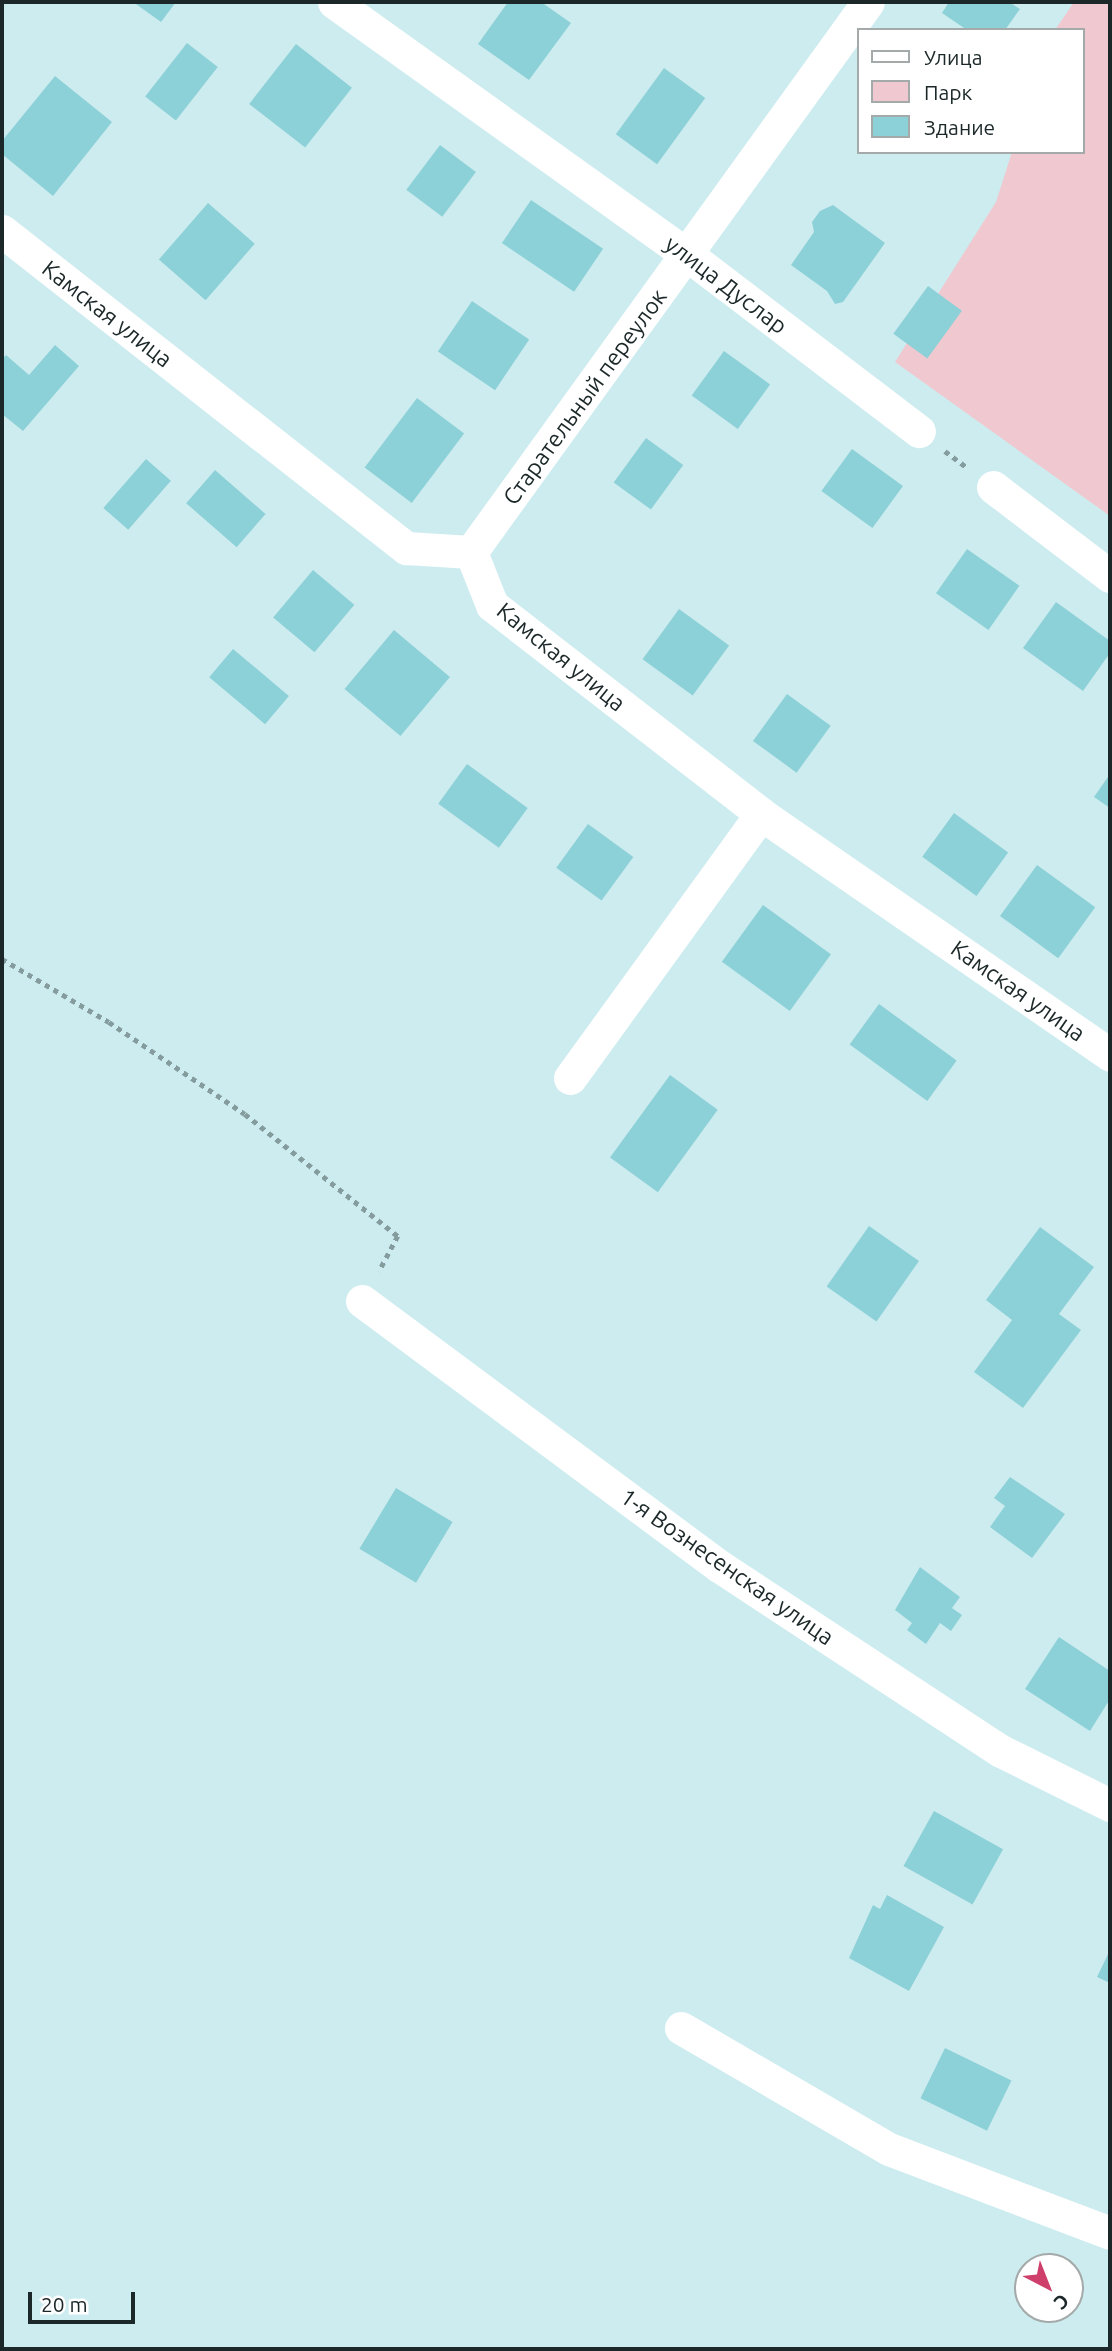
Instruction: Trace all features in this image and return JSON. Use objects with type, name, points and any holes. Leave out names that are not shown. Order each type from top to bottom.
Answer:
[{"type":"street","name":"улица Дуслар","points":[[334,2],[689,256],[919,431]]},
{"type":"street","name":"Старательный переулок","points":[[471,552],[689,256],[868,2]]},
{"type":"street","name":"Камская улица","points":[[2,231],[406,548],[471,552],[492,605],[761,814],[1110,1055]]},
{"type":"street","points":[[993,487],[1110,576]]},
{"type":"street","points":[[570,1078],[761,814]]},
{"type":"street","name":"1-я Вознесенская улица","points":[[362,1301],[719,1566],[1000,1751],[1110,1805]]},
{"type":"street","points":[[681,2028],[889,2149],[1110,2233]]},
{"type":"path","points":[[919,431],[993,487]]},
{"type":"path","points":[[2,959],[109,1022],[246,1114],[398,1236],[362,1301]]},
{"type":"green space","points":[[1074,2],[1110,2],[1110,516],[895,362],[996,202],[1011,154],[1084,154],[1084,28],[1056,28]]},
{"type":"building","points":[[133,2],[176,2],[161,22]]},
{"type":"building","points":[[508,2],[541,2],[571,23],[529,80],[478,44]]},
{"type":"building","points":[[949,2],[1009,2],[1020,9],[1006,28],[964,28],[942,13]]},
{"type":"building","points":[[187,43],[218,67],[176,121],[145,97]]},
{"type":"building","points":[[296,44],[352,88],[305,148],[249,104]]},
{"type":"building","points":[[664,68],[705,98],[657,164],[616,134]]},
{"type":"building","points":[[55,76],[112,122],[53,196],[2,154],[2,141]]},
{"type":"building","points":[[440,145],[476,172],[442,217],[406,190]]},
{"type":"building","points":[[531,200],[603,249],[574,292],[502,243]]},
{"type":"building","points":[[208,203],[255,244],[206,300],[159,260]]},
{"type":"building","points":[[833,205],[885,243],[843,302],[835,304],[827,291],[791,265],[814,232],[812,222],[820,211]]},
{"type":"building","points":[[928,286],[962,311],[927,358],[893,334]]},
{"type":"building","points":[[472,301],[529,340],[495,390],[438,352]]},
{"type":"building","points":[[55,345],[79,366],[23,431],[2,414],[2,360],[6,355],[29,375]]},
{"type":"building","points":[[724,351],[770,385],[738,429],[692,395]]},
{"type":"building","points":[[417,398],[464,434],[412,503],[365,467]]},
{"type":"building","points":[[646,438],[683,465],[651,510],[614,482]]},
{"type":"building","points":[[852,449],[903,486],[872,528],[821,491]]},
{"type":"building","points":[[146,459],[171,481],[128,530],[103,508]]},
{"type":"building","points":[[215,470],[266,514],[237,547],[186,503]]},
{"type":"building","points":[[967,549],[1019,586],[988,630],[936,593]]},
{"type":"building","points":[[313,570],[354,605],[315,652],[273,617]]},
{"type":"building","points":[[1056,602],[1110,641],[1110,653],[1083,691],[1023,648]]},
{"type":"building","points":[[679,609],[729,645],[693,696],[643,659]]},
{"type":"building","points":[[394,630],[450,677],[400,736],[345,689]]},
{"type":"building","points":[[233,649],[289,696],[265,724],[209,677]]},
{"type":"building","points":[[787,694],[831,726],[797,773],[753,741]]},
{"type":"building","points":[[467,764],[528,808],[499,848],[438,804]]},
{"type":"building","points":[[1110,774],[1110,808],[1094,797]]},
{"type":"building","points":[[954,813],[1008,852],[976,896],[922,857]]},
{"type":"building","points":[[588,824],[633,857],[602,901],[556,868]]},
{"type":"building","points":[[1037,865],[1095,907],[1058,958],[1000,916]]},
{"type":"building","points":[[763,905],[831,954],[790,1011],[722,962]]},
{"type":"building","points":[[879,1004],[957,1060],[927,1101],[850,1044]]},
{"type":"building","points":[[670,1075],[718,1110],[658,1192],[610,1158]]},
{"type":"building","points":[[869,1226],[919,1261],[877,1322],[827,1287]]},
{"type":"building","points":[[1040,1227],[1094,1267],[1059,1314],[1081,1330],[1023,1408],[974,1372],[1012,1320],[986,1300]]},
{"type":"building","points":[[1010,1477],[1065,1514],[1032,1558],[990,1527],[1005,1506],[994,1498]]},
{"type":"building","points":[[396,1488],[453,1522],[416,1583],[359,1549]]},
{"type":"building","points":[[920,1567],[960,1597],[952,1608],[962,1615],[951,1631],[940,1623],[926,1644],[907,1630],[912,1623],[895,1610]]},
{"type":"building","points":[[1059,1637],[1110,1671],[1110,1699],[1090,1731],[1025,1689]]},
{"type":"building","points":[[934,1811],[1003,1849],[973,1904],[903,1866]]},
{"type":"building","points":[[887,1895],[944,1927],[909,1991],[849,1958],[873,1905],[880,1909]]},
{"type":"building","points":[[1110,1950],[1110,1983],[1097,1977]]},
{"type":"building","points":[[945,2048],[1012,2080],[987,2131],[920,2098]]}]
